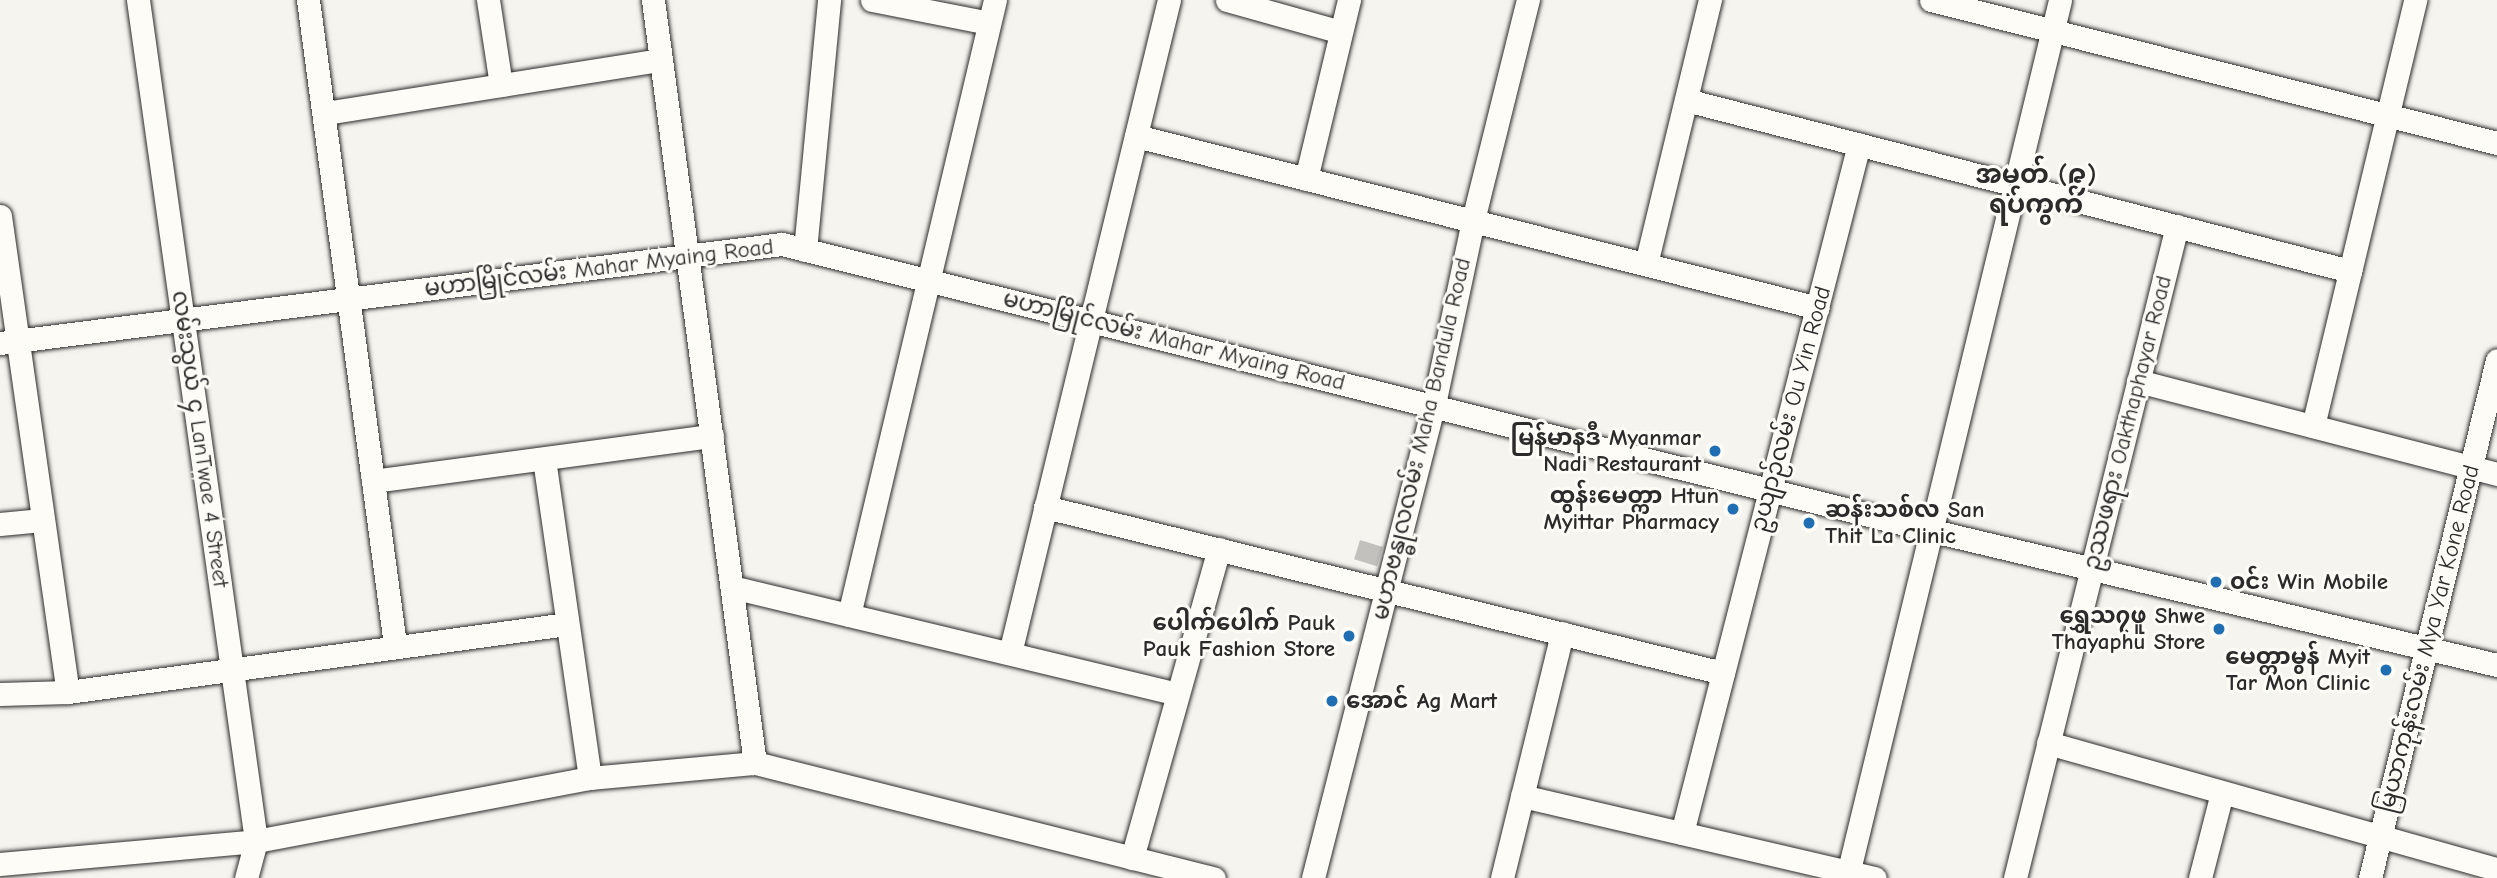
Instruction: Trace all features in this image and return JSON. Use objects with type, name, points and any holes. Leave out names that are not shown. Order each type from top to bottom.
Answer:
[{"type":"street","name":"လမ်းသွယ် ၄ LanTwae 4 Street","points":[[138,0],[181,320],[234,668],[256,841],[246,878]]},
{"type":"street","points":[[308,0],[394,644]]},
{"type":"street","points":[[488,0],[501,86]]},
{"type":"street","points":[[653,0],[755,763]]},
{"type":"street","points":[[805,250],[829,0]]},
{"type":"street","points":[[872,0],[913,4],[989,23]]},
{"type":"street","points":[[849,614],[925,280],[995,0]]},
{"type":"street","points":[[1010,653],[1169,0]]},
{"type":"street","points":[[1227,0],[1342,32]]},
{"type":"street","points":[[1306,179],[1349,0]]},
{"type":"street","name":"မဟာဗန္ဓုလလမ်း Maha Bandula Road","points":[[1313,878],[1434,404],[1473,220],[1528,0]]},
{"type":"street","points":[[1646,264],[1710,0]]},
{"type":"street","points":[[1931,0],[2497,143]]},
{"type":"street","points":[[1848,875],[2060,0]]},
{"type":"street","points":[[2313,426],[2415,0]]},
{"type":"street","points":[[325,113],[661,60]]},
{"type":"street","points":[[1686,100],[2350,271]]},
{"type":"street","points":[[1136,136],[1818,308]]},
{"type":"street","name":"ဥယျာဉ်လမ်း Ou Yin Road","points":[[1682,833],[1859,144]]},
{"type":"street","points":[[0,216],[8,342],[43,520],[68,692]]},
{"type":"street","name":"ဥဿဖရား Oakthaphayar Road","points":[[2015,878],[2177,226]]},
{"type":"street","name":"မဟာမြိုင်လမ်း Mahar Myaing Road","points":[[8,342],[782,244],[1091,322],[1434,404],[1769,491],[2497,665]]},
{"type":"street","name":"မြယာကုန်းလမ်း Mya Yar Kone Road","points":[[2370,878],[2497,360]]},
{"type":"street","points":[[2138,381],[2497,474]]},
{"type":"street","points":[[373,481],[712,436]]},
{"type":"street","points":[[544,459],[590,778]]},
{"type":"street","points":[[1045,507],[1723,673]]},
{"type":"street","points":[[0,524],[43,520]]},
{"type":"street","points":[[1132,858],[1219,549]]},
{"type":"street","points":[[732,587],[1177,694]]},
{"type":"street","points":[[0,694],[68,692],[394,644],[567,624]]},
{"type":"street","points":[[1502,878],[1562,633]]},
{"type":"street","points":[[2048,743],[2497,869]]},
{"type":"street","points":[[0,864],[256,841],[590,778],[755,763],[1214,878]]},
{"type":"street","points":[[2200,878],[2222,793]]},
{"type":"street","points":[[1522,796],[1848,875],[1875,878]]},
{"type":"building","points":[[1360,540],[1383,547],[1377,566],[1354,559]]},
{"type":"place","name":"မြန်မာနဒီ Myanmar Nadi Restaurant","points":[[1715,451]]},
{"type":"place","name":"ထွန်းမေတ္တာ Htun Myittar Pharmacy","points":[[1733,509]]},
{"type":"place","name":"ဆန်းသစ်လ San Thit La Clinic","points":[[1809,523]]},
{"type":"place","name":"၀င်း Win Mobile","points":[[2216,582]]},
{"type":"place","name":"ရွှေသ၇ဖူ Shwe Thayaphu Store","points":[[2219,629]]},
{"type":"place","name":"ပေါက်ပေါက် Pauk Pauk Fashion Store","points":[[1349,636]]},
{"type":"place","name":"မေတ္တာမွန် Myit Tar Mon Clinic","points":[[2386,670]]},
{"type":"place","name":"အောင် Ag Mart","points":[[1332,701]]},
{"type":"district","name":"အမှတ် (၉) ရပ်ကွက်","points":[[2036,191]]}]
